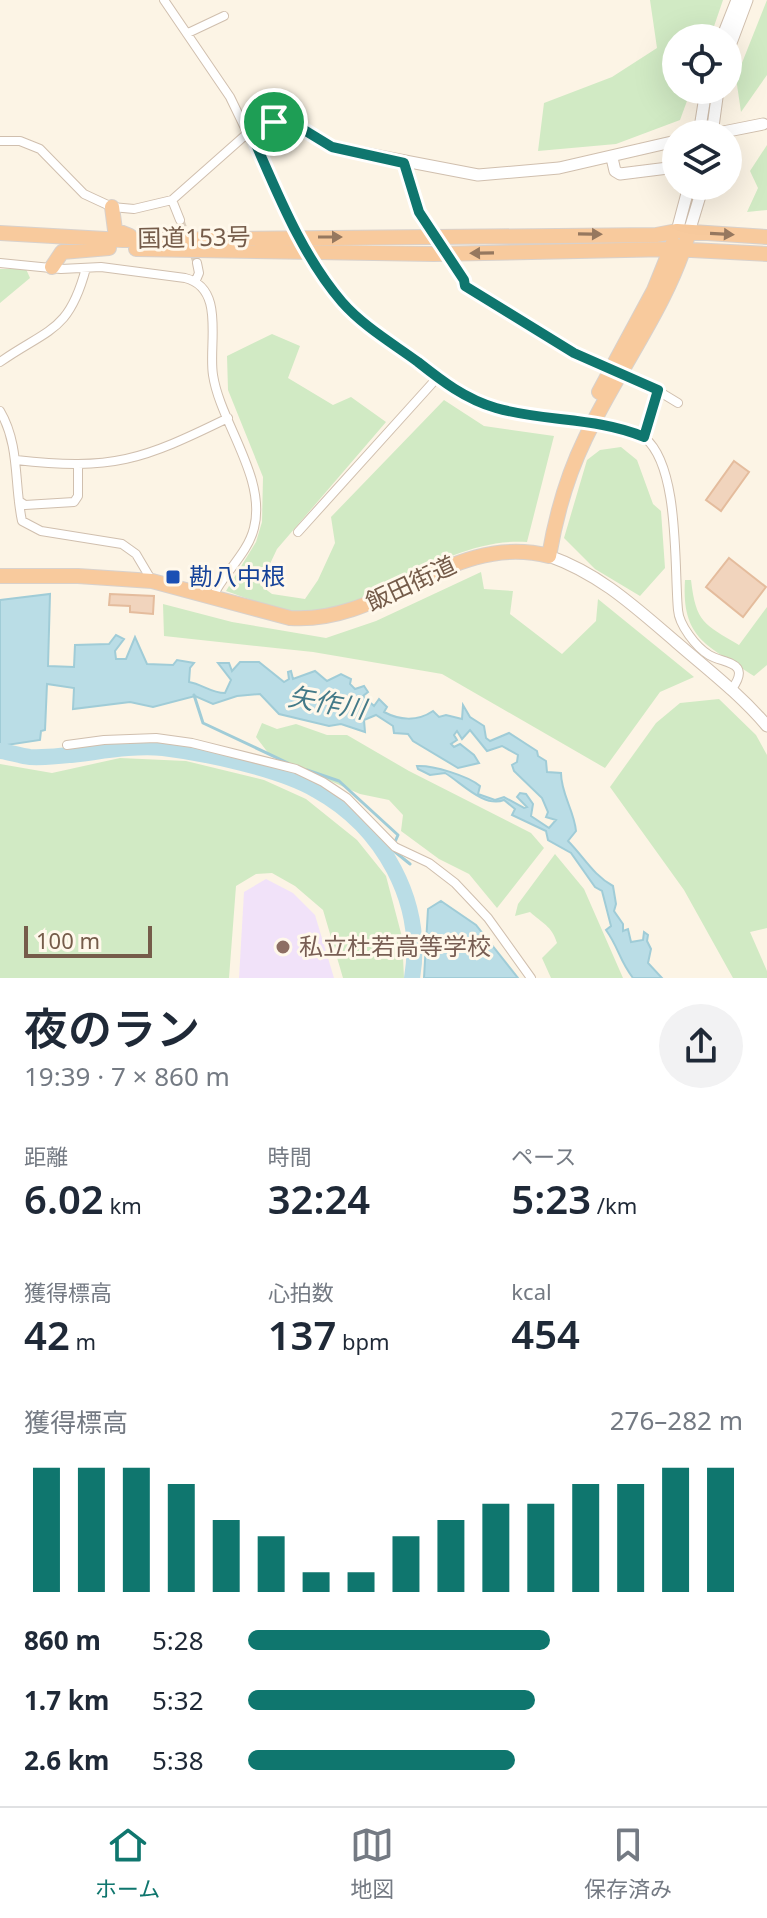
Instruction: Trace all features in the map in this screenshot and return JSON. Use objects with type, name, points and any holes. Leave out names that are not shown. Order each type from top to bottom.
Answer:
[{"type":"highway","points":[[57,238],[97,233],[104,226],[112,207]]},
{"type":"highway","points":[[112,207],[113,225],[124,235],[182,239]]},
{"type":"highway","points":[[544,555],[558,485],[573,443],[678,250],[683,231]]},
{"type":"highway","name":"国道153号","points":[[0,233],[57,238],[182,239],[656,235],[683,231],[767,237]]},
{"type":"highway","name":"国道153号","points":[[0,241],[109,248],[434,254],[678,250],[767,254]]},
{"type":"highway","points":[[52,267],[62,252],[109,248]]},
{"type":"highway","name":"飯田街道","points":[[0,576],[91,576],[152,581],[290,618],[324,618],[365,606],[472,557],[494,553],[544,555]]},
{"type":"street","points":[[164,0],[250,131],[291,223],[318,269],[344,304],[463,395],[497,408],[617,427],[644,437]]},
{"type":"street","points":[[728,24],[737,0]]},
{"type":"street","points":[[738,24],[747,0]]},
{"type":"street","points":[[188,33],[224,16]]},
{"type":"street","points":[[0,141],[20,141],[40,149],[84,194],[112,207],[144,209],[172,200],[250,131],[274,122],[289,123],[332,147],[478,175],[559,168],[662,145]]},
{"type":"street","points":[[742,128],[765,123]]},
{"type":"street","points":[[612,158],[615,171],[620,174],[662,169]]},
{"type":"street","points":[[404,163],[419,212],[465,286],[574,353],[678,403]]},
{"type":"street","points":[[172,200],[180,220]]},
{"type":"street","points":[[683,231],[687,200]]},
{"type":"street","points":[[683,231],[697,200]]},
{"type":"street","points":[[0,263],[118,269],[196,280],[207,291],[211,307],[213,377],[247,464],[255,526],[213,596]]},
{"type":"street","points":[[196,280],[199,273],[197,263]]},
{"type":"street","points":[[0,362],[62,324],[79,296],[86,268]]},
{"type":"street","points":[[298,532],[437,378]]},
{"type":"street","points":[[654,389],[644,437],[664,474],[675,521],[679,619],[705,652],[728,661],[738,669],[739,675],[732,689]]},
{"type":"street","points":[[0,411],[10,430],[22,521],[41,531],[122,544],[136,554],[152,581]]},
{"type":"street","points":[[16,460],[78,466],[136,458],[228,418]]},
{"type":"street","points":[[19,501],[25,505],[74,502],[78,496],[78,466]]},
{"type":"street","name":"飯田街道","points":[[544,555],[580,567],[607,583],[732,689],[767,726]]},
{"type":"street","points":[[67,745],[156,738],[192,743],[296,769],[323,782],[347,798],[395,847],[429,863],[455,883],[488,918],[531,978]]},
{"type":"shaded area","name":"私立杜若高等学校","points":[[266,879],[293,893],[315,915],[334,978],[239,978],[244,892]]},
{"type":"green space","points":[[650,0],[723,0],[715,24],[662,24],[662,104],[686,104],[680,120],[662,120],[662,127],[616,144],[538,151],[544,103],[612,77],[657,48]]},
{"type":"green space","points":[[767,0],[767,75],[741,112],[742,63]]},
{"type":"green space","points":[[767,145],[767,210],[747,212],[758,188],[750,171]]},
{"type":"green space","points":[[0,269],[26,269],[30,278],[0,303]]},
{"type":"green space","points":[[272,334],[300,346],[288,378],[333,405],[351,397],[386,422],[277,549],[260,585],[272,594],[305,599],[318,580],[335,543],[331,517],[444,400],[484,426],[554,436],[527,542],[494,544],[462,552],[352,606],[332,612],[285,610],[226,591],[256,542],[262,522],[263,477],[228,390],[227,356]]},
{"type":"green space","points":[[621,447],[637,460],[653,504],[661,511],[665,568],[640,596],[595,569],[564,538],[587,460],[600,450]]},
{"type":"green space","points":[[481,572],[484,589],[513,591],[510,614],[562,654],[596,621],[598,599],[694,677],[660,692],[605,768],[442,674],[313,652],[164,636],[163,604],[232,622],[326,638],[376,621]]},
{"type":"green space","points":[[685,580],[691,580],[696,605],[704,621],[739,645],[767,607],[767,665],[754,676],[711,648],[693,629],[685,600]]},
{"type":"green space","points":[[719,699],[756,735],[767,755],[767,928],[750,932],[767,971],[767,978],[733,978],[684,890],[610,787],[656,723],[680,703]]},
{"type":"green space","points":[[262,723],[277,729],[296,724],[327,735],[347,735],[409,771],[531,833],[544,848],[497,908],[469,874],[439,859],[401,831],[403,815],[389,800],[360,794],[269,754],[256,737]]},
{"type":"green space","points":[[120,758],[186,761],[264,780],[306,799],[357,840],[386,876],[402,937],[404,978],[343,978],[323,910],[295,886],[272,873],[256,874],[236,886],[229,978],[0,978],[0,764],[52,773]]},
{"type":"green space","points":[[555,854],[584,889],[623,978],[551,978],[542,958],[557,943],[552,933],[530,912],[515,916],[518,904]]},
{"type":"water","points":[[50,594],[48,666],[74,667],[75,645],[109,644],[116,635],[124,639],[115,651],[116,659],[126,659],[135,637],[147,664],[173,665],[177,660],[194,663],[190,668],[189,682],[215,692],[225,693],[231,680],[218,663],[229,663],[232,671],[240,662],[259,662],[284,682],[289,679],[288,672],[291,671],[293,679],[315,671],[327,681],[341,674],[351,679],[350,684],[355,689],[364,686],[368,692],[363,696],[374,706],[379,699],[387,707],[384,712],[396,717],[408,719],[433,711],[439,717],[446,715],[462,719],[463,705],[470,717],[484,726],[486,738],[490,741],[509,733],[537,751],[538,756],[546,761],[547,772],[561,773],[576,831],[568,841],[594,871],[613,886],[614,911],[623,924],[623,931],[628,929],[631,942],[643,940],[644,932],[648,935],[651,949],[648,963],[662,978],[633,978],[606,930],[611,926],[602,891],[595,887],[571,853],[548,840],[546,831],[512,815],[515,809],[504,800],[489,801],[473,793],[445,773],[430,775],[418,769],[417,766],[432,767],[459,775],[480,786],[478,794],[495,800],[504,797],[524,808],[527,807],[517,797],[520,793],[526,794],[533,804],[531,816],[549,828],[556,820],[546,817],[548,812],[542,798],[514,771],[512,765],[517,762],[518,755],[502,746],[487,751],[470,730],[462,739],[457,731],[454,735],[457,740],[451,744],[454,747],[460,744],[479,763],[458,768],[413,741],[408,734],[394,733],[393,726],[376,715],[364,720],[365,732],[341,724],[329,726],[279,714],[260,694],[237,696],[213,704],[195,696],[153,707],[130,702],[73,709],[74,688],[47,684],[45,730],[41,731],[40,740],[0,746],[0,600]]},
{"type":"water","points":[[441,901],[476,925],[518,978],[424,978],[428,909]]},
{"type":"building","points":[[734,461],[749,472],[721,511],[706,500]]},
{"type":"building","points":[[729,558],[766,587],[743,617],[706,587]]},
{"type":"building","points":[[110,594],[154,596],[153,614],[130,612],[130,606],[109,605]]},
{"type":"waterway","points":[[194,695],[203,723],[288,763]]},
{"type":"waterway","name":"矢作川","points":[[0,751],[47,757],[130,748],[163,748],[242,763],[283,775],[316,790],[361,824],[394,869],[412,922],[412,978]]},
{"type":"waterway","points":[[307,770],[339,781],[398,835],[394,844]]},
{"type":"waterway","points":[[394,851],[410,864]]},
{"type":"tunnel","points":[[180,220],[197,263]]},
{"type":"place","name":"勘八中根","points":[[173,577]]},
{"type":"place","name":"私立杜若高等学校","points":[[283,947]]},
{"type":"route","points":[[274,122],[296,125],[332,147],[404,163],[414,202],[465,286],[574,353],[658,390],[644,437],[617,427],[497,408],[463,395],[372,329],[344,304],[325,280],[291,223],[250,131],[274,122]]}]
